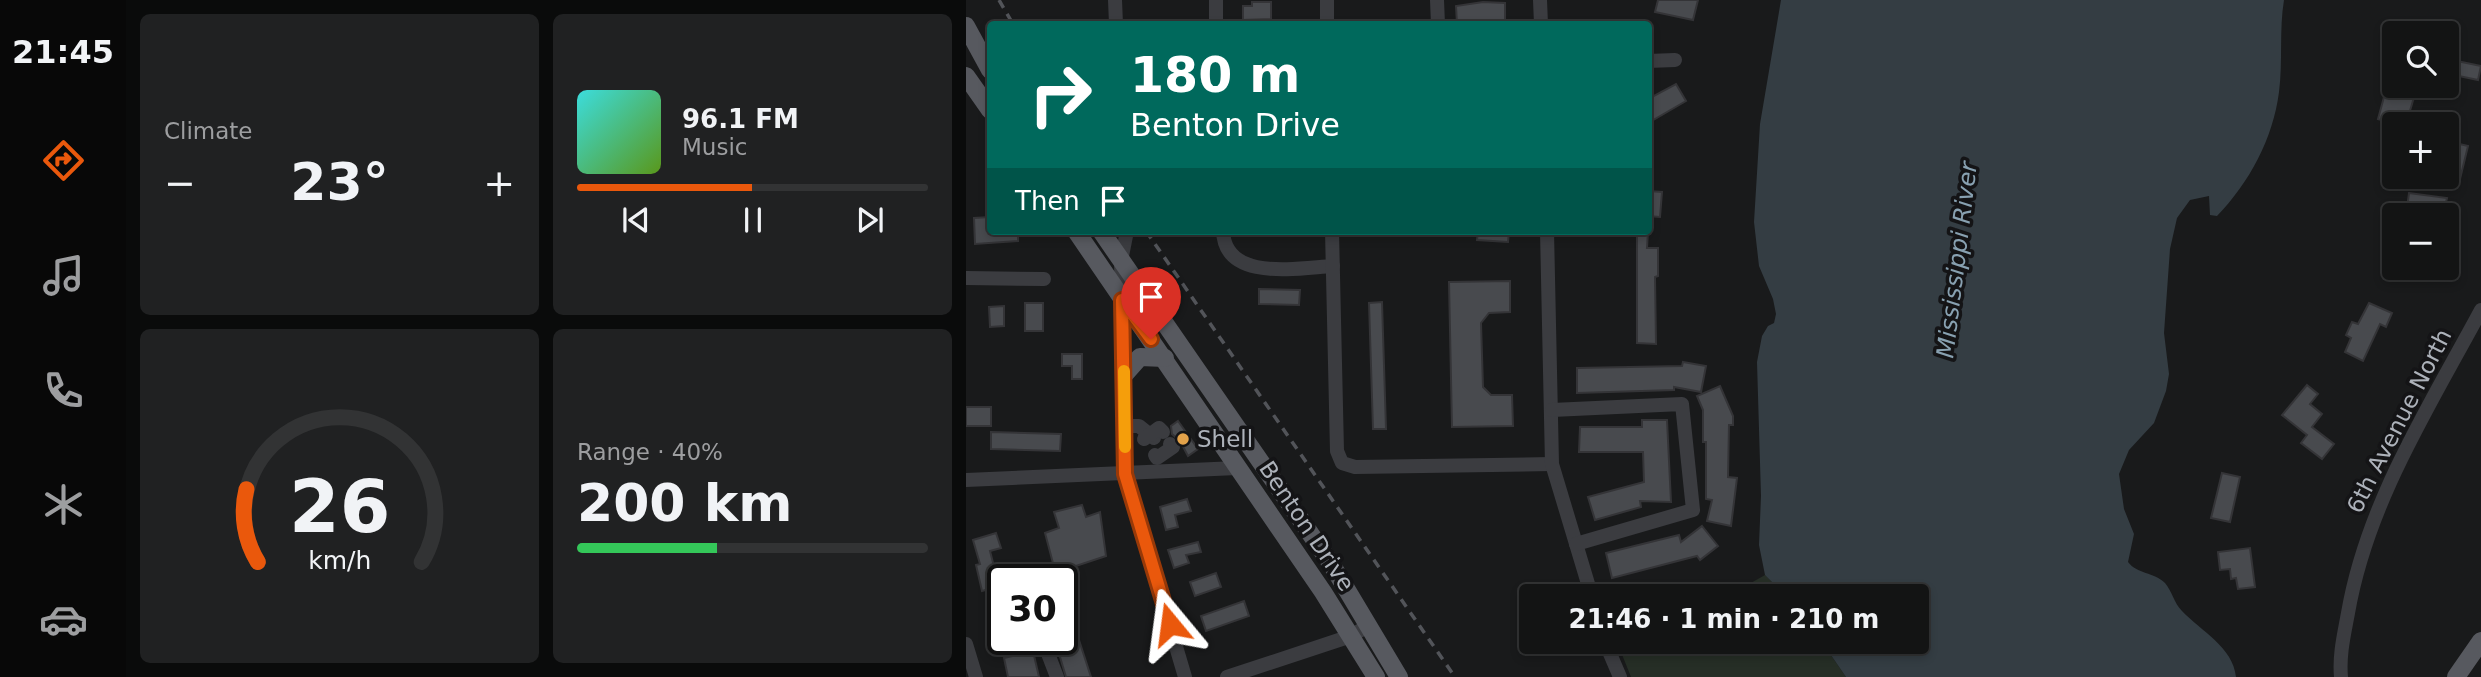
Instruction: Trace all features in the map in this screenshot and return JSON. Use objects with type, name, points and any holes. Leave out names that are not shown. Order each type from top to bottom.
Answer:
[{"type":"main road","points":[[966,26],[987,65]]},
{"type":"main road","points":[[966,74],[987,106]]},
{"type":"main road","name":"Benton Drive","points":[[1079,235],[1165,358],[1376,677]]},
{"type":"main road","name":"Benton Drive","points":[[1104,235],[1332,565],[1399,677]]},
{"type":"main road","points":[[1124,375],[1140,357],[1165,358]]},
{"type":"main road","points":[[2456,677],[2481,641]]},
{"type":"street","points":[[1115,0],[1116,21]]},
{"type":"street","points":[[1216,0],[1216,21]]},
{"type":"street","points":[[1327,0],[1327,21]]},
{"type":"street","points":[[1437,0],[1438,21]]},
{"type":"street","points":[[1541,0],[1541,21]]},
{"type":"street","points":[[1652,61],[1675,60]]},
{"type":"street","points":[[966,74],[987,65]]},
{"type":"street","points":[[1114,235],[1121,261]]},
{"type":"street","points":[[1126,235],[1121,261],[1125,474],[1185,677]]},
{"type":"street","points":[[1224,235],[1228,253],[1241,264],[1260,267],[1333,267]]},
{"type":"street","points":[[1332,235],[1337,451],[1342,463],[1355,467],[1552,464]]},
{"type":"street","points":[[1547,235],[1552,464],[1588,584]]},
{"type":"street","points":[[966,278],[1044,279]]},
{"type":"street","name":"6th Avenue North","points":[[2341,677],[2339,662],[2355,571],[2379,500],[2481,310]]},
{"type":"street","points":[[1552,410],[1682,404],[1693,510],[1576,544]]},
{"type":"street","points":[[1125,426],[1139,426],[1158,444],[1170,471]]},
{"type":"street","points":[[966,480],[1237,468]]},
{"type":"street","points":[[1227,677],[1351,636],[1369,625]]},
{"type":"street","points":[[966,643],[976,677]]},
{"type":"street","points":[[1610,654],[1620,677]]},
{"type":"street","points":[[1049,655],[1057,677]]},
{"type":"shaded area","points":[[1765,575],[1774,584],[1749,584]]},
{"type":"shaded area","points":[[1622,654],[1830,654],[1846,677],[1631,677]]},
{"type":"water","name":"Mississippi River","points":[[1781,0],[2284,0],[2280,81],[2271,127],[2249,175],[2217,216],[2210,215],[2209,196],[2190,200],[2177,218],[2170,249],[2164,333],[2169,374],[2166,391],[2154,423],[2129,450],[2119,474],[2124,509],[2134,534],[2128,562],[2136,569],[2165,583],[2182,611],[2223,648],[2234,666],[2236,677],[1846,677],[1830,654],[1929,654],[1929,584],[1774,584],[1765,575],[1759,545],[1761,496],[1757,362],[1762,336],[1768,326],[1774,323],[1776,314],[1773,299],[1759,266],[1754,222],[1760,124]]},
{"type":"building","points":[[1658,0],[1698,0],[1693,20],[1655,12]]},
{"type":"building","points":[[1252,2],[1271,2],[1271,19],[1243,20],[1243,6],[1252,6]]},
{"type":"building","points":[[1483,2],[1505,3],[1505,21],[1457,21],[1456,6]]},
{"type":"building","points":[[2459,61],[2481,66],[2478,80],[2459,76]]},
{"type":"building","points":[[1676,84],[1686,101],[1652,121],[1652,97]]},
{"type":"building","points":[[2384,98],[2414,98],[2410,112],[2382,112],[2382,120],[2378,119]]},
{"type":"building","points":[[2459,144],[2468,146],[2459,179]]},
{"type":"building","points":[[1652,191],[1662,192],[1660,217],[1652,216]]},
{"type":"building","points":[[2409,193],[2447,198],[2446,203],[2408,203]]},
{"type":"building","points":[[987,217],[987,235],[1018,235],[1018,241],[975,244],[974,218]]},
{"type":"building","points":[[1478,235],[1509,235],[1508,242],[1477,240]]},
{"type":"building","points":[[1637,235],[1648,235],[1647,248],[1658,248],[1658,276],[1655,277],[1656,344],[1637,343]]},
{"type":"building","points":[[1510,281],[1510,312],[1489,313],[1481,323],[1483,387],[1491,395],[1512,395],[1513,426],[1452,427],[1449,282]]},
{"type":"building","points":[[1259,289],[1300,290],[1299,305],[1259,304]]},
{"type":"building","points":[[1382,302],[1386,429],[1373,429],[1369,303]]},
{"type":"building","points":[[1025,303],[1043,303],[1043,331],[1025,331]]},
{"type":"building","points":[[2369,303],[2392,313],[2386,327],[2380,324],[2363,361],[2345,352],[2351,338],[2346,335],[2352,322],[2358,324]]},
{"type":"building","points":[[1004,306],[1004,326],[990,327],[989,307]]},
{"type":"building","points":[[1062,354],[1082,354],[1082,379],[1072,379],[1072,366],[1062,366]]},
{"type":"building","points":[[1683,362],[1706,366],[1701,392],[1674,387],[1674,390],[1577,393],[1577,368],[1682,366]]},
{"type":"building","points":[[2307,385],[2318,394],[2310,404],[2322,414],[2312,427],[2334,444],[2322,459],[2301,443],[2307,435],[2282,415]]},
{"type":"building","points":[[1720,386],[1733,416],[1733,425],[1729,425],[1728,477],[1737,478],[1731,526],[1707,521],[1712,500],[1706,499],[1706,442],[1703,442],[1703,410],[1697,396]]},
{"type":"building","points":[[966,407],[991,407],[991,426],[966,426]]},
{"type":"building","points":[[1642,420],[1667,420],[1671,502],[1640,501],[1641,507],[1595,520],[1588,497],[1644,482],[1643,452],[1579,452],[1580,427],[1642,427]]},
{"type":"building","name":"Shell","points":[[1178,421],[1198,449],[1188,456],[1180,441],[1172,434],[1171,426]]},
{"type":"building","points":[[991,432],[1061,434],[1060,451],[991,449]]},
{"type":"building","points":[[2222,473],[2240,477],[2230,522],[2211,518]]},
{"type":"building","points":[[1187,499],[1191,511],[1175,515],[1178,527],[1166,530],[1160,507]]},
{"type":"building","points":[[1082,505],[1086,517],[1100,512],[1106,556],[1078,565],[1053,564],[1045,533],[1059,528],[1054,512]]},
{"type":"building","points":[[1702,526],[1718,546],[1700,560],[1697,556],[1612,578],[1606,553],[1679,535],[1681,542]]},
{"type":"building","points":[[996,533],[1001,548],[990,551],[993,564],[987,564],[987,590],[982,591],[976,565],[980,564],[973,540]]},
{"type":"building","points":[[1198,542],[1201,552],[1186,555],[1189,563],[1174,568],[1168,550]]},
{"type":"building","points":[[2250,548],[2255,587],[2238,589],[2236,578],[2231,579],[2230,569],[2220,570],[2218,552]]},
{"type":"building","points":[[1216,573],[1221,587],[1195,596],[1190,582]]},
{"type":"building","points":[[1244,601],[1249,616],[1206,631],[1201,616]]},
{"type":"building","points":[[1078,640],[1091,677],[1066,677],[1059,655],[1078,655]]},
{"type":"building","points":[[1034,655],[1039,677],[1008,677],[1004,658]]},
{"type":"railway","points":[[999,0],[1011,21]]},
{"type":"railway","points":[[1149,235],[1455,677]]},
{"type":"slow traffic","points":[[1124,371],[1125,447]]},
{"type":"place","name":"Shell","points":[[1183,439]]},
{"type":"route","points":[[1151,339],[1122,300],[1125,474],[1170,624]]}]
